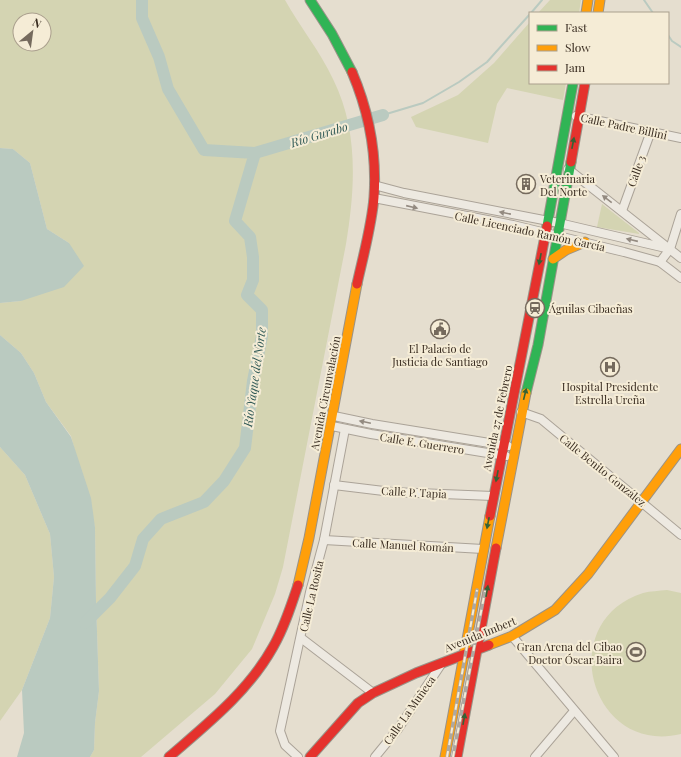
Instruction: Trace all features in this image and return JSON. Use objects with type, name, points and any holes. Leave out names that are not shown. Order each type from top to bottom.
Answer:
[{"type":"main road","name":"Avenida Circunvalación","points":[[168,757],[218,715],[244,688],[272,648],[281,631],[299,582],[334,416],[374,198],[371,130],[350,68],[335,38],[310,0]]},
{"type":"main road","points":[[586,12],[588,0]]},
{"type":"main road","points":[[598,12],[600,1]]},
{"type":"main road","name":"Avenida 27 de Febrero","points":[[445,757],[462,655],[573,84]]},
{"type":"main road","name":"Avenida 27 de Febrero","points":[[457,757],[514,446],[538,345],[554,259],[568,169],[585,84]]},
{"type":"main road","points":[[554,259],[566,250],[585,242]]},
{"type":"main road","name":"Avenida Imbert","points":[[310,757],[358,703],[373,693],[443,662],[512,636],[536,623],[561,604],[588,574],[681,449]]},
{"type":"street","name":"Calle Padre Billini","points":[[568,114],[681,138]]},
{"type":"street","name":"Calle 3","points":[[622,211],[651,131]]},
{"type":"street","points":[[568,169],[670,249]]},
{"type":"street","name":"Calle Licenciado Ramón García","points":[[374,185],[404,193],[559,223],[670,249],[681,258]]},
{"type":"street","name":"Calle Licenciado Ramón García","points":[[374,198],[585,242],[660,262],[681,278]]},
{"type":"street","points":[[660,262],[670,249],[681,214]]},
{"type":"street","name":"Calle Benito González","points":[[521,412],[541,419],[681,535]]},
{"type":"street","name":"Calle E. Guerrero","points":[[334,416],[502,446],[514,446]]},
{"type":"street","name":"Calle E. Guerrero","points":[[332,426],[513,457]]},
{"type":"street","name":"Calle La Rosita","points":[[298,757],[285,745],[280,731],[310,592],[324,540],[345,429]]},
{"type":"street","name":"Calle P. Tapia","points":[[334,485],[392,492],[493,496]]},
{"type":"street","name":"Calle Manuel Román","points":[[324,540],[483,549]]},
{"type":"street","points":[[512,636],[614,757]]},
{"type":"street","points":[[301,638],[373,693]]},
{"type":"street","name":"Calle La Muñeca","points":[[376,757],[398,729],[443,662]]},
{"type":"street","points":[[535,757],[574,711]]},
{"type":"green space","points":[[0,0],[285,0],[328,69],[341,99],[347,119],[353,160],[353,181],[346,244],[283,567],[275,594],[252,649],[215,694],[141,757],[90,757],[94,750],[95,723],[99,691],[95,527],[71,436],[46,402],[34,373],[21,353],[0,335],[0,303],[21,301],[69,243],[47,229],[30,163],[13,149],[0,148]]},
{"type":"green space","points":[[550,0],[581,0],[579,12],[539,12]]},
{"type":"green space","points":[[529,23],[529,84],[566,84],[563,100],[507,88],[497,104],[488,143],[416,127],[411,117],[458,95],[494,63]]},
{"type":"green space","points":[[602,204],[639,233],[639,234],[597,227]]},
{"type":"green space","points":[[0,447],[25,475],[50,534],[54,577],[50,618],[22,690],[0,721]]},
{"type":"green space","name":"Gran Arena del Cibao Doctor Óscar Baira","points":[[667,590],[681,593],[681,734],[650,735],[624,725],[606,707],[594,683],[592,656],[598,630],[615,608],[643,593]]},
{"type":"shaded area","points":[[0,148],[13,149],[30,163],[47,229],[69,243],[84,266],[64,287],[21,301],[0,303]]},
{"type":"shaded area","points":[[0,335],[21,353],[34,373],[46,402],[71,437],[91,498],[95,527],[99,691],[95,723],[94,750],[90,757],[17,757],[24,733],[22,690],[50,618],[54,577],[50,534],[25,475],[0,447]]},
{"type":"waterway","name":"Río Yaque del Norte","points":[[85,623],[110,598],[135,566],[143,539],[161,519],[204,502],[224,481],[245,448],[253,381],[262,336],[262,310],[247,295],[253,280],[253,257],[250,237],[235,221],[255,153],[204,150],[168,89],[159,57],[142,18],[142,0]]},
{"type":"waterway","points":[[532,12],[542,0]]},
{"type":"waterway","points":[[644,0],[652,12]]},
{"type":"waterway","points":[[383,115],[423,103],[459,82],[487,62],[529,15]]},
{"type":"waterway","points":[[669,36],[672,41],[681,47]]},
{"type":"waterway","name":"Río Gurabo","points":[[255,153],[383,115]]},
{"type":"railway","points":[[447,757],[477,590]]},
{"type":"railway","points":[[453,757],[485,591]]},
{"type":"traffic: fast","points":[[310,0],[332,34],[352,72]]},
{"type":"traffic: fast","points":[[547,226],[573,84]]},
{"type":"traffic: fast","points":[[526,393],[538,345],[571,162]]},
{"type":"traffic: slow","points":[[586,12],[588,0]]},
{"type":"traffic: slow","points":[[598,12],[600,0]]},
{"type":"traffic: slow","points":[[553,259],[566,250],[585,242]]},
{"type":"traffic: slow","points":[[298,585],[309,538],[357,284]]},
{"type":"traffic: slow","points":[[496,548],[526,393]]},
{"type":"traffic: slow","points":[[489,645],[512,636],[555,610],[588,574],[681,449]]},
{"type":"traffic: slow","points":[[445,757],[490,516]]},
{"type":"traffic: jam","points":[[352,72],[367,118],[373,149],[375,181],[371,218],[357,284]]},
{"type":"traffic: jam","points":[[571,162],[585,84]]},
{"type":"traffic: jam","points":[[490,516],[547,226]]},
{"type":"traffic: jam","points":[[457,757],[496,548]]},
{"type":"traffic: jam","points":[[169,757],[226,706],[252,679],[281,632],[298,585]]},
{"type":"traffic: jam","points":[[310,757],[358,703],[373,693],[416,673],[489,645]]},
{"type":"place","name":"Veterinaria Del Norte","points":[[526,184]]},
{"type":"place","name":"Águilas Cibaeñas","points":[[535,308]]},
{"type":"place","name":"El Palacio de Justicia de Santiago","points":[[440,329]]},
{"type":"place","name":"Hospital Presidente Estrella Ureña","points":[[610,367]]},
{"type":"place","name":"Gran Arena del Cibao Doctor Óscar Baira","points":[[636,652]]}]
